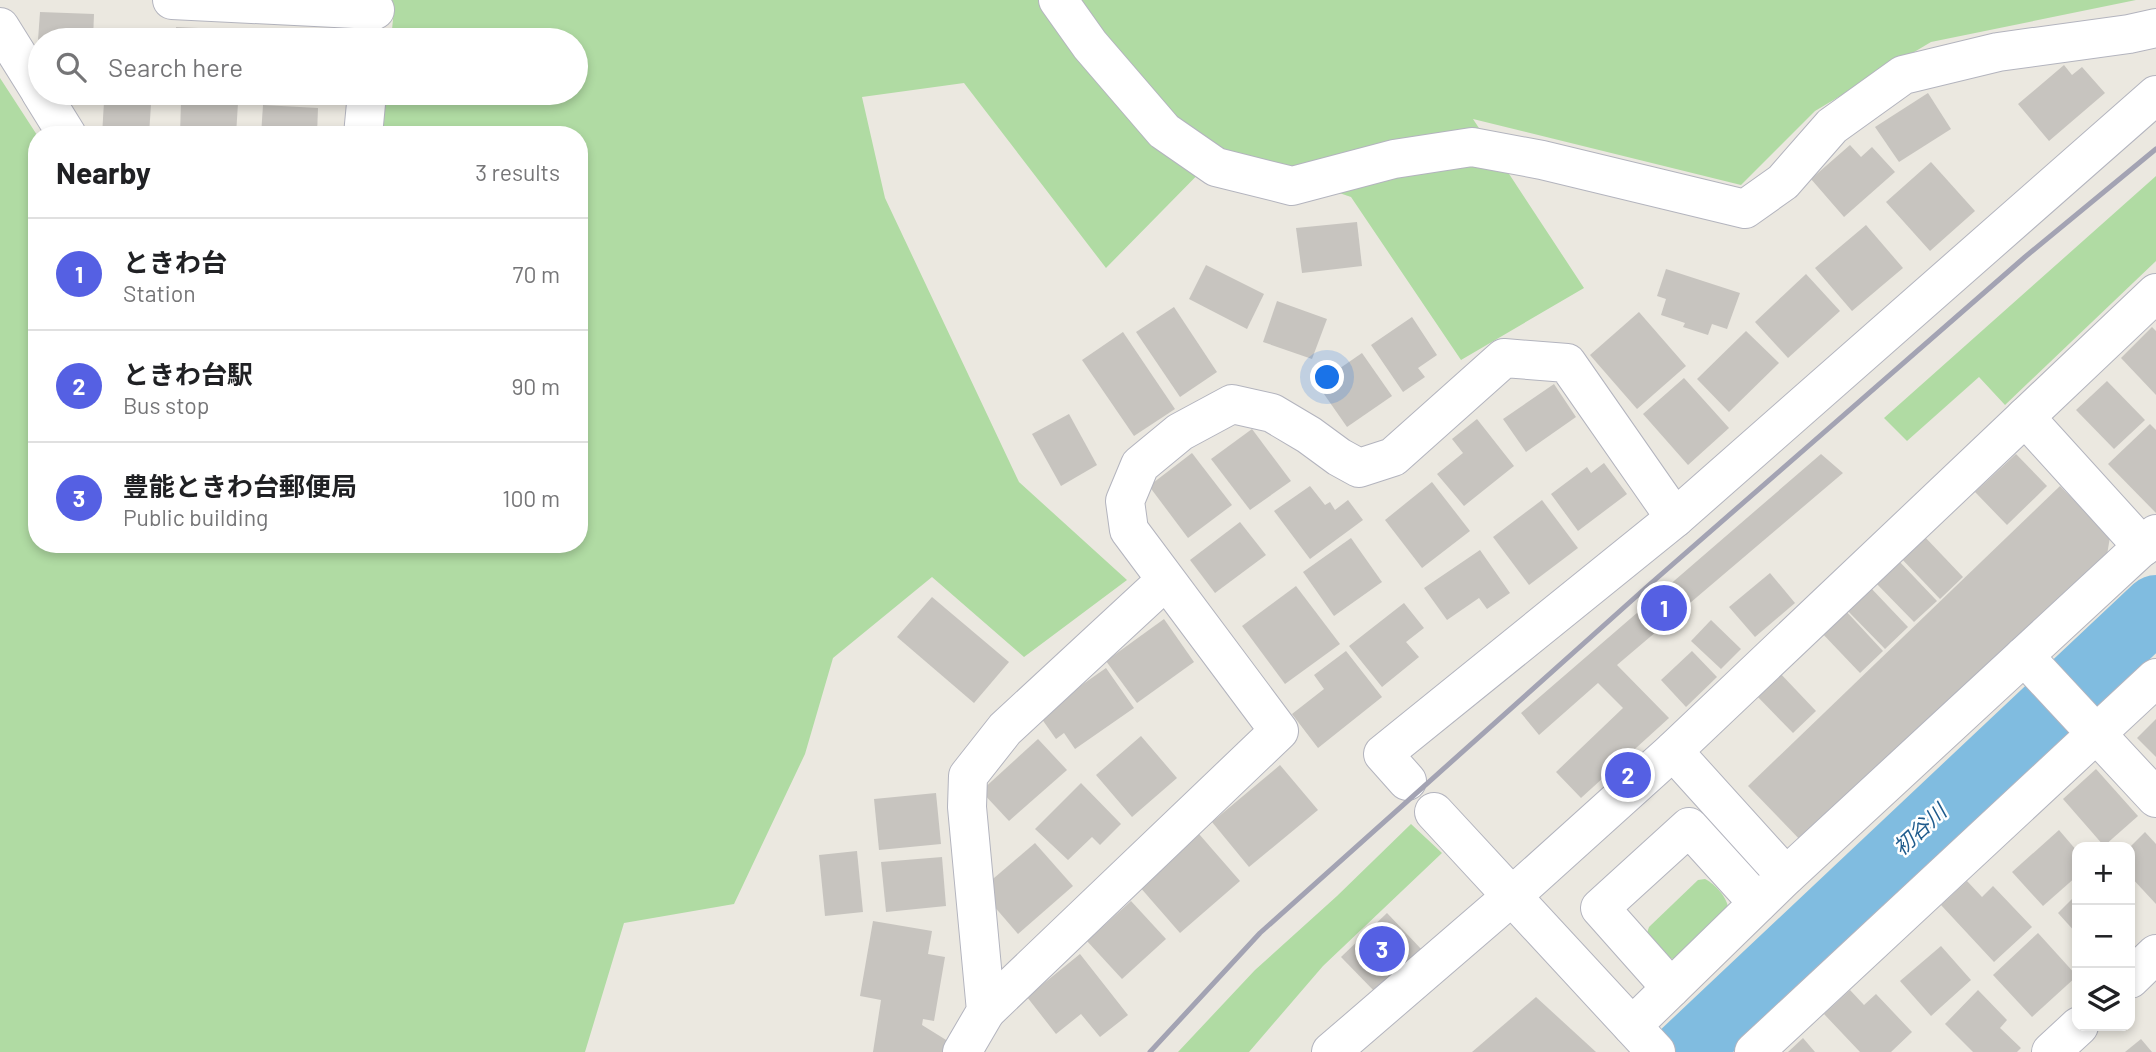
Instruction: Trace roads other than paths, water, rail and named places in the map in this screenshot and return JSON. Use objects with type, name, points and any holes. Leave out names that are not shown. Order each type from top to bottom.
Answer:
[{"type":"street","points":[[172,0],[373,17]]},
{"type":"street","points":[[1058,0],[1090,45],[1164,131],[1216,167],[1292,186],[1394,159],[1472,147],[1542,160],[1745,209],[1783,182],[1832,126],[1903,75],[1997,52],[2156,28]]},
{"type":"street","points":[[0,27],[28,71]]},
{"type":"street","points":[[1407,781],[1383,754],[1675,518],[2156,95]]},
{"type":"street","points":[[49,105],[62,126]]},
{"type":"street","points":[[364,126],[366,105]]},
{"type":"street","points":[[1331,1052],[1512,896],[1673,751],[2156,293]]},
{"type":"street","points":[[962,1052],[986,1011],[1279,732],[1129,530],[1125,501],[1140,465],[1180,432],[1232,404],[1272,413],[1359,468],[1393,457],[1504,358],[1567,363],[1675,518]]},
{"type":"street","points":[[1434,812],[1644,1039],[1671,988],[1786,876],[2149,540],[2025,417]]},
{"type":"street","points":[[986,1011],[967,807],[968,776],[1004,729],[1165,581]]},
{"type":"street","points":[[2025,657],[2156,798]]},
{"type":"street","points":[[1754,1052],[2156,678]]},
{"type":"street","points":[[1673,751],[1786,876]]},
{"type":"street","points":[[1671,988],[1600,908],[1689,827],[1758,903]]},
{"type":"street","points":[[2135,974],[2156,954]]},
{"type":"street","points":[[2051,1052],[2074,1031]]},
{"type":"waterway","name":"初谷川","points":[[1685,1052],[2156,608]]},
{"type":"railway","points":[[1150,1052],[1260,933],[1649,585],[2025,257],[2156,149]]},
{"type":"place","name":"ときわ台","points":[[1664,608]]},
{"type":"place","name":"ときわ台駅","points":[[1628,775]]},
{"type":"place","name":"豊能ときわ台郵便局","points":[[1382,949]]}]
